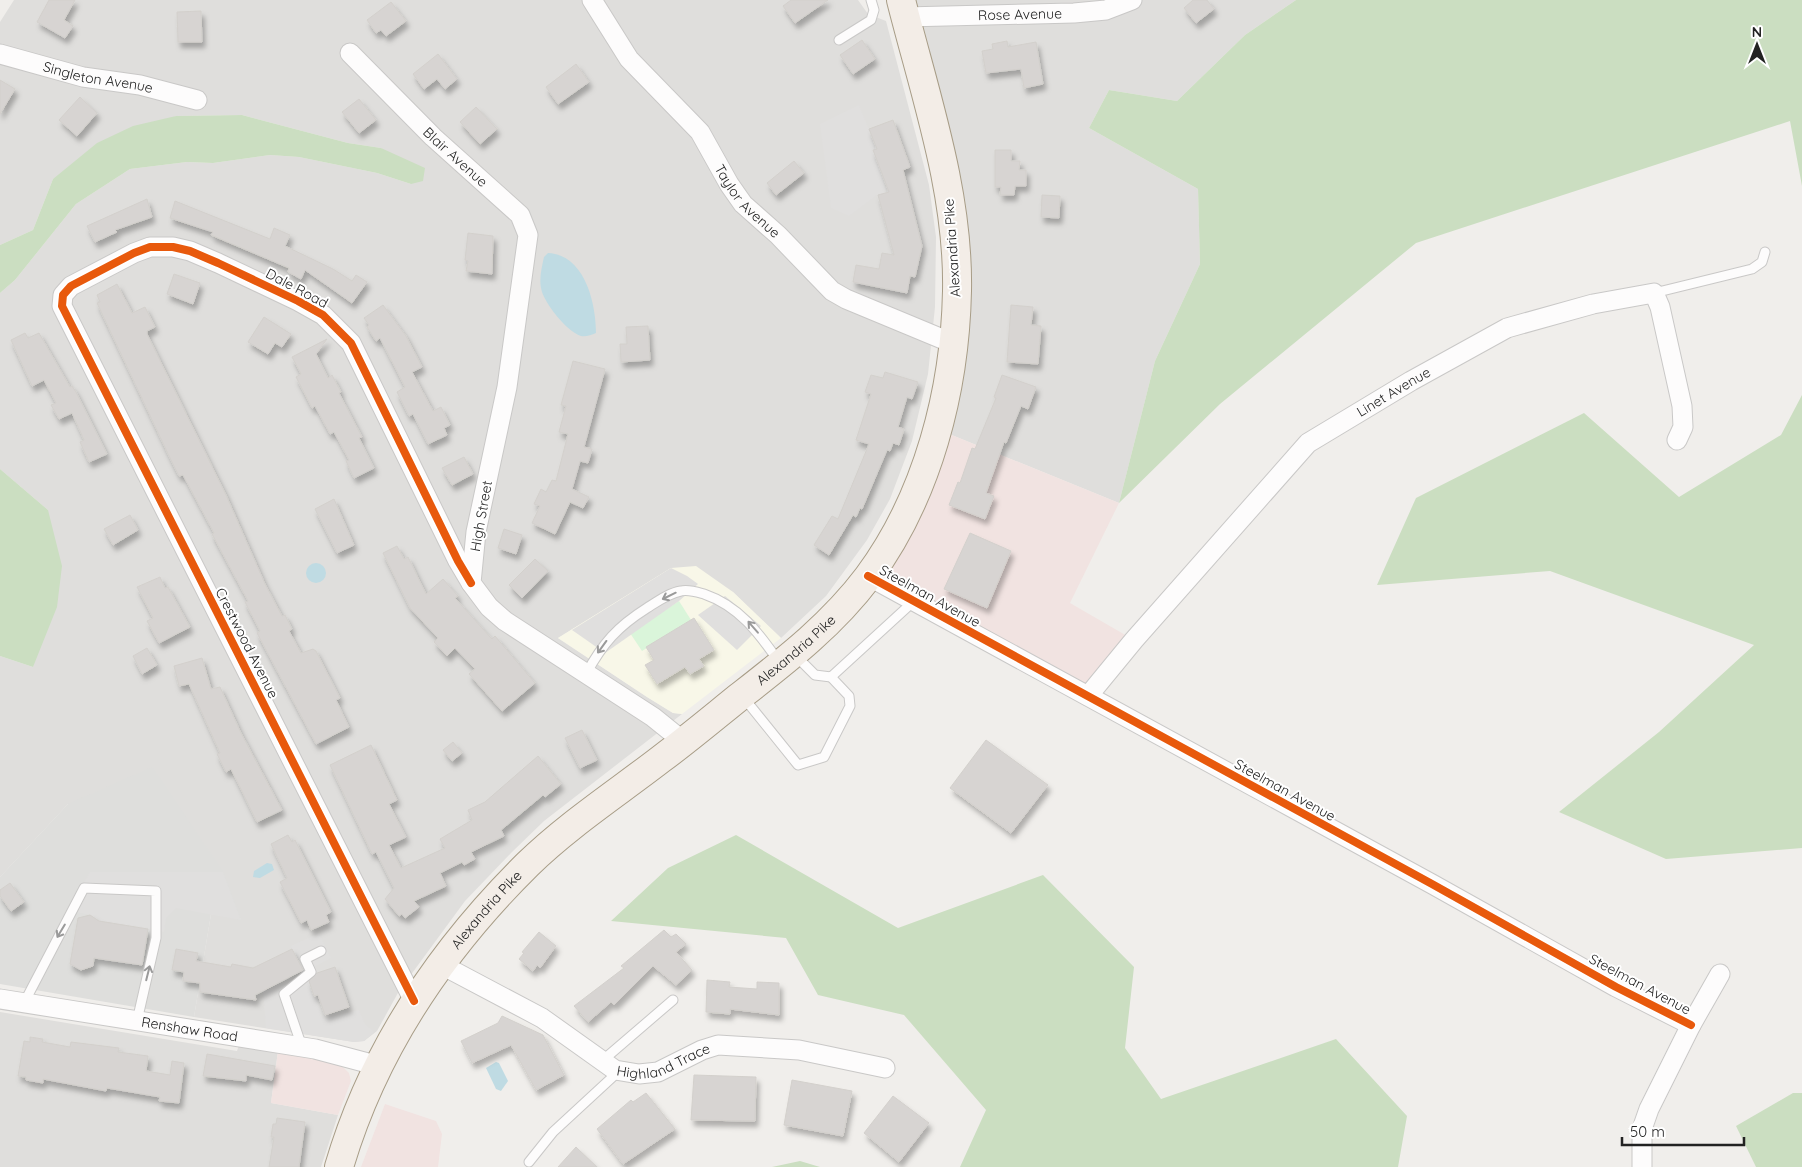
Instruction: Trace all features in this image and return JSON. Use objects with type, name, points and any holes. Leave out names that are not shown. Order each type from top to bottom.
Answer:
[{"type":"main road","name":"Alexandria Pike","points":[[339,1167],[348,1136],[379,1066],[414,1001],[440,964],[529,863],[787,659],[833,618],[868,576],[899,527],[920,482],[937,429],[949,378],[957,288],[952,210],[903,8]]},
{"type":"street","name":"Taylor Avenue","points":[[592,0],[629,59],[700,132],[729,184],[744,204],[778,235],[832,291],[846,299],[952,343]]},
{"type":"street","name":"Rose Avenue","points":[[903,8],[1074,13],[1116,8],[1132,0]]},
{"type":"street","name":"Blair Avenue","points":[[350,53],[433,137],[520,215],[528,235],[523,274]]},
{"type":"street","name":"Singleton Avenue","points":[[0,54],[83,78],[140,85],[196,100]]},
{"type":"street","name":"Dale Road","points":[[63,295],[70,286],[134,253],[150,247],[163,246],[190,251],[218,263],[323,315],[351,343],[458,561],[471,583]]},
{"type":"street","name":"High Street","points":[[471,583],[476,532],[507,386],[523,274]]},
{"type":"street","points":[[1654,293],[1660,307],[1682,406],[1684,427],[1677,440]]},
{"type":"street","name":"Linet Avenue","points":[[1088,696],[1134,640],[1308,443],[1411,381],[1507,328],[1593,304],[1654,293]]},
{"type":"street","name":"Crestwood Avenue","points":[[63,295],[62,306],[414,1001]]},
{"type":"street","name":"Steelman Avenue","points":[[868,576],[1432,884],[1505,927],[1691,1025]]},
{"type":"street","points":[[471,583],[489,607],[505,621],[653,717],[684,742]]},
{"type":"street","name":"Highland Trace","points":[[440,964],[542,1018],[615,1070],[639,1074],[658,1072],[702,1050],[718,1045],[799,1050],[884,1068]]},
{"type":"street","points":[[1642,1167],[1642,1129],[1649,1109],[1691,1025],[1720,974]]},
{"type":"street","name":"Renshaw Road","points":[[0,999],[302,1047],[365,1061],[379,1066]]},
{"type":"lane","points":[[839,40],[871,20],[874,10],[871,0]]},
{"type":"lane","points":[[1654,293],[1752,270],[1762,262],[1765,252]]},
{"type":"lane","points":[[586,674],[603,644],[622,624],[672,594],[684,590],[716,598],[738,612],[787,659],[815,675],[831,677],[849,696],[850,706],[824,758],[798,764],[742,695]]},
{"type":"lane","points":[[831,677],[915,601]]},
{"type":"lane","points":[[24,1003],[84,888],[156,891],[156,938],[137,1021]]},
{"type":"lane","points":[[302,1047],[284,994],[311,972],[305,959],[321,951]]},
{"type":"lane","points":[[602,1061],[673,1000]]},
{"type":"lane","points":[[529,1162],[553,1132],[620,1071]]},
{"type":"shaded area","points":[[14,0],[858,0],[868,14],[886,21],[929,185],[936,237],[935,307],[928,374],[912,441],[890,499],[867,540],[826,596],[781,638],[733,592],[671,568],[558,638],[673,713],[682,714],[544,821],[511,853],[465,901],[399,991],[377,1031],[364,1041],[354,1042],[194,1017],[211,914],[241,919],[68,804],[0,877],[0,656],[33,667],[48,510],[0,469],[0,293],[15,280],[76,204],[130,169],[187,162],[213,163],[270,155],[299,157],[377,173],[411,184],[381,148],[348,143],[242,115],[176,116],[53,179],[33,230],[0,245],[0,22]]},
{"type":"shaded area","points":[[901,0],[1296,0],[1245,35],[1177,101],[1109,90],[1089,128],[1198,189],[1200,264],[1155,361],[1119,503],[937,429],[956,314]]},
{"type":"shaded area","points":[[859,105],[877,149],[874,150],[886,193],[877,195],[849,216],[831,208],[820,124]]},
{"type":"shaded area","points":[[937,429],[1119,503],[1070,603],[1134,640],[1088,696],[868,576]]},
{"type":"shaded area","points":[[696,566],[733,592],[781,638],[682,714],[673,713],[558,638],[671,568]]},
{"type":"shaded area","points":[[671,568],[698,584],[679,601],[605,653],[572,630]]},
{"type":"shaded area","points":[[725,596],[761,626],[737,650],[698,615]]},
{"type":"shaded area","points":[[152,767],[223,872],[241,920],[211,914],[194,1017],[0,984],[0,877],[68,804]]},
{"type":"shaded area","points":[[90,872],[223,872],[241,920],[176,908],[166,918],[164,932],[99,921],[90,915],[68,910]]},
{"type":"shaded area","points":[[319,933],[331,958],[304,972],[291,946]]},
{"type":"shaded area","points":[[309,979],[323,1019],[359,1010],[365,1024],[375,1032],[364,1041],[354,1042],[266,1028],[263,992],[279,984],[280,986]]},
{"type":"shaded area","points":[[0,1012],[237,1051],[239,1045],[278,1051],[271,1103],[338,1115],[321,1167],[0,1167]]},
{"type":"shaded area","points":[[278,1051],[328,1059],[342,1066],[349,1073],[351,1081],[338,1115],[271,1103]]},
{"type":"shaded area","points":[[385,1104],[436,1121],[442,1134],[438,1167],[361,1167]]},
{"type":"green space","points":[[1296,0],[1802,0],[1802,186],[1790,121],[1416,243],[1220,404],[1119,503],[1155,361],[1200,264],[1198,189],[1089,128],[1109,90],[1177,101],[1245,35]]},
{"type":"green space","points":[[242,115],[348,143],[381,148],[425,168],[423,181],[411,184],[377,173],[299,157],[270,155],[213,163],[187,162],[130,169],[76,204],[15,280],[0,293],[0,245],[33,230],[53,179],[97,143],[133,126],[176,116]]},
{"type":"green space","points":[[1802,395],[1802,848],[1666,859],[1559,812],[1659,732],[1754,645],[1550,571],[1377,585],[1416,498],[1584,413],[1679,497],[1781,435]]},
{"type":"green space","points":[[0,469],[48,510],[62,566],[57,607],[33,667],[0,656]]},
{"type":"green space","points":[[679,601],[691,620],[642,651],[630,633]]},
{"type":"green space","points":[[736,835],[898,928],[1043,875],[1134,967],[1125,1048],[1161,1099],[1336,1039],[1407,1116],[1398,1167],[960,1167],[986,1110],[904,1015],[818,995],[786,938],[611,921],[668,868]]},
{"type":"green space","points":[[1793,1093],[1802,1093],[1802,1167],[1756,1167],[1736,1126]]},
{"type":"green space","points":[[800,1161],[820,1167],[772,1167]]},
{"type":"water","points":[[548,253],[561,256],[571,262],[586,282],[594,308],[596,333],[581,336],[575,333],[563,323],[546,301],[540,280],[544,257]]},
{"type":"water","points":[[316,563],[323,566],[326,573],[323,580],[316,583],[309,580],[306,573],[309,566]]},
{"type":"water","points":[[267,863],[272,864],[274,870],[260,878],[253,877],[254,871]]},
{"type":"water","points":[[496,1062],[499,1063],[508,1081],[501,1091],[496,1089],[486,1068]]},
{"type":"building","points":[[49,0],[75,0],[64,20],[73,26],[65,38],[37,22]]},
{"type":"building","points":[[791,0],[828,0],[795,23],[783,6]]},
{"type":"building","points":[[1193,0],[1207,0],[1214,9],[1196,23],[1184,8]]},
{"type":"building","points":[[391,2],[406,21],[386,36],[381,30],[376,33],[367,20]]},
{"type":"building","points":[[201,11],[202,42],[178,42],[177,12]]},
{"type":"building","points":[[862,40],[875,59],[853,74],[840,55]]},
{"type":"building","points":[[1007,41],[1008,47],[1036,42],[1043,84],[1024,88],[1021,69],[986,73],[982,51],[993,49],[992,44]]},
{"type":"building","points":[[438,54],[457,79],[445,89],[437,79],[424,89],[413,74]]},
{"type":"building","points":[[576,64],[589,82],[558,104],[546,87]]},
{"type":"building","points":[[0,80],[15,89],[0,114]]},
{"type":"building","points":[[80,97],[97,113],[77,136],[59,120]]},
{"type":"building","points":[[359,99],[376,120],[359,133],[342,112]]},
{"type":"building","points":[[476,107],[497,129],[480,144],[460,122]]},
{"type":"building","points":[[893,120],[910,167],[903,170],[922,246],[915,277],[910,276],[907,293],[853,282],[856,265],[879,269],[882,253],[894,255],[878,195],[889,192],[873,150],[877,149],[869,129]]},
{"type":"building","points":[[995,150],[1011,150],[1011,161],[1020,161],[1019,170],[1026,170],[1026,186],[1015,186],[1014,195],[1000,195],[1001,187],[995,187]]},
{"type":"building","points":[[794,161],[804,173],[776,195],[767,183]]},
{"type":"building","points":[[1042,195],[1060,196],[1059,218],[1041,217]]},
{"type":"building","points":[[147,199],[152,217],[115,230],[117,232],[95,242],[87,226]]},
{"type":"building","points":[[175,201],[270,239],[274,228],[290,235],[285,246],[333,269],[352,281],[356,275],[367,282],[352,303],[305,270],[301,279],[288,272],[289,268],[211,235],[213,232],[170,218]]},
{"type":"building","points":[[468,233],[493,236],[492,274],[466,271],[468,261],[465,260]]},
{"type":"building","points":[[174,274],[200,283],[193,304],[167,294]]},
{"type":"building","points":[[117,284],[132,313],[145,307],[155,327],[147,331],[147,334],[226,495],[265,584],[282,616],[285,615],[292,629],[289,631],[301,653],[313,649],[316,651],[340,698],[336,700],[349,727],[316,744],[257,633],[260,631],[245,602],[248,601],[212,534],[214,533],[183,475],[179,476],[170,458],[97,303],[100,302],[97,295]]},
{"type":"building","points":[[383,305],[406,336],[422,367],[412,372],[433,411],[441,407],[450,425],[444,428],[447,435],[428,444],[413,414],[409,416],[397,392],[405,387],[380,338],[376,341],[367,327],[369,325],[364,318]]},
{"type":"building","points":[[1011,305],[1033,307],[1031,325],[1041,326],[1038,364],[1007,362]]},
{"type":"building","points":[[264,317],[291,334],[282,347],[275,343],[268,354],[248,342]]},
{"type":"building","points":[[648,326],[650,360],[621,362],[620,344],[627,344],[626,327]]},
{"type":"building","points":[[25,333],[28,338],[39,333],[70,387],[72,386],[76,392],[107,454],[89,462],[80,442],[84,440],[72,413],[59,419],[51,405],[56,403],[44,380],[32,386],[11,340]]},
{"type":"building","points":[[327,339],[316,354],[328,378],[332,375],[341,392],[339,393],[362,437],[359,438],[374,468],[354,478],[346,461],[349,460],[334,432],[330,434],[315,406],[312,408],[296,377],[301,374],[292,357]]},
{"type":"building","points":[[573,361],[605,369],[584,447],[592,449],[588,463],[580,461],[572,489],[589,497],[583,508],[570,502],[555,534],[532,523],[540,506],[534,504],[541,489],[546,492],[552,480],[556,481],[568,434],[559,432],[566,406],[561,405]]},
{"type":"building","points":[[885,372],[918,382],[912,399],[907,397],[898,427],[904,429],[899,445],[893,443],[890,451],[887,450],[862,509],[860,508],[856,517],[853,515],[829,555],[814,545],[832,516],[838,519],[869,444],[856,440],[871,394],[865,392],[871,375],[883,378]]},
{"type":"building","points":[[1002,375],[1036,387],[1028,409],[1021,406],[1006,443],[1004,442],[986,493],[994,496],[985,519],[949,505],[958,482],[960,483],[972,448],[975,449],[996,398],[994,397]]},
{"type":"building","points":[[464,457],[473,474],[452,485],[442,468]]},
{"type":"building","points":[[334,499],[354,545],[337,553],[315,509]]},
{"type":"building","points":[[130,515],[138,530],[113,545],[104,529]]},
{"type":"building","points":[[504,529],[522,535],[516,554],[498,548]]},
{"type":"building","points":[[970,533],[1011,551],[987,608],[944,589]]},
{"type":"building","points":[[397,546],[404,559],[408,557],[426,594],[443,579],[458,596],[455,598],[492,639],[495,636],[535,683],[502,711],[469,674],[475,669],[455,648],[447,656],[434,642],[438,638],[410,608],[383,553]]},
{"type":"building","points":[[535,559],[548,571],[522,598],[509,585]]},
{"type":"building","points":[[160,577],[165,588],[168,587],[190,627],[159,643],[147,621],[153,618],[137,587]]},
{"type":"building","points":[[694,618],[714,650],[699,659],[704,666],[690,674],[685,667],[657,684],[645,665],[654,660],[646,647]]},
{"type":"building","points":[[147,648],[157,665],[142,674],[133,656]]},
{"type":"building","points":[[202,658],[211,689],[220,687],[241,733],[282,810],[257,822],[231,769],[226,772],[217,754],[220,753],[189,684],[179,686],[174,666]]},
{"type":"building","points":[[582,730],[597,760],[580,768],[565,738]]},
{"type":"building","points":[[986,740],[1048,785],[1011,833],[950,788]]},
{"type":"building","points":[[453,742],[462,753],[452,761],[443,750]]},
{"type":"building","points":[[371,745],[397,800],[389,804],[406,837],[389,845],[401,868],[445,848],[440,839],[472,820],[468,810],[485,802],[538,756],[561,784],[545,797],[543,795],[501,830],[504,836],[471,852],[475,859],[464,865],[462,862],[440,873],[446,886],[414,901],[419,907],[405,918],[402,914],[399,916],[385,899],[394,888],[376,852],[372,854],[330,765]]},
{"type":"building","points":[[288,835],[292,842],[295,840],[331,912],[326,915],[329,922],[311,930],[307,920],[301,923],[280,882],[287,878],[271,844]]},
{"type":"building","points":[[10,883],[24,902],[11,911],[0,896],[0,890]]},
{"type":"building","points":[[90,915],[99,921],[148,929],[142,965],[94,958],[93,966],[81,970],[70,964],[78,918]]},
{"type":"building","points":[[664,930],[671,937],[676,934],[686,944],[676,952],[692,970],[676,985],[653,966],[614,1005],[611,1002],[588,1022],[574,1006],[624,968],[621,966]]},
{"type":"building","points":[[539,932],[556,946],[540,968],[537,965],[533,971],[519,959],[524,953],[522,952]]},
{"type":"building","points":[[176,949],[198,953],[196,961],[231,967],[232,964],[253,968],[292,949],[303,970],[255,995],[256,1000],[200,992],[200,983],[183,981],[184,972],[172,970]]},
{"type":"building","points":[[335,967],[349,1007],[325,1015],[318,995],[314,996],[309,981],[317,973]]},
{"type":"building","points":[[707,980],[730,982],[729,987],[757,989],[757,982],[779,983],[779,1015],[730,1009],[730,1014],[706,1012]]},
{"type":"building","points":[[502,1016],[543,1035],[564,1075],[536,1090],[511,1045],[472,1063],[461,1041],[498,1023]]},
{"type":"building","points":[[30,1037],[43,1039],[42,1042],[70,1047],[71,1042],[119,1048],[118,1052],[148,1056],[146,1071],[170,1075],[172,1061],[184,1063],[179,1103],[159,1101],[160,1097],[107,1088],[106,1091],[43,1079],[43,1083],[26,1080],[26,1077],[18,1076],[24,1041],[30,1042]]},
{"type":"building","points":[[207,1054],[275,1066],[272,1080],[246,1075],[246,1081],[203,1076]]},
{"type":"building","points":[[694,1075],[756,1077],[755,1121],[691,1120]]},
{"type":"building","points":[[792,1080],[852,1091],[843,1136],[784,1125]]},
{"type":"building","points":[[646,1093],[675,1129],[623,1164],[597,1129],[631,1100],[633,1102]]},
{"type":"building","points":[[893,1096],[929,1123],[899,1162],[864,1133]]},
{"type":"building","points":[[277,1118],[305,1122],[299,1167],[269,1167],[274,1137],[271,1137],[273,1124],[276,1124]]},
{"type":"building","points":[[576,1147],[597,1167],[558,1167]]},
{"type":"cycle path","points":[[414,1001],[62,306],[63,295],[71,286],[134,253],[150,247],[173,247],[190,251],[218,263],[323,315],[351,343],[458,561],[471,583]]},
{"type":"cycle path","points":[[868,576],[1432,884],[1616,987],[1691,1025]]}]
